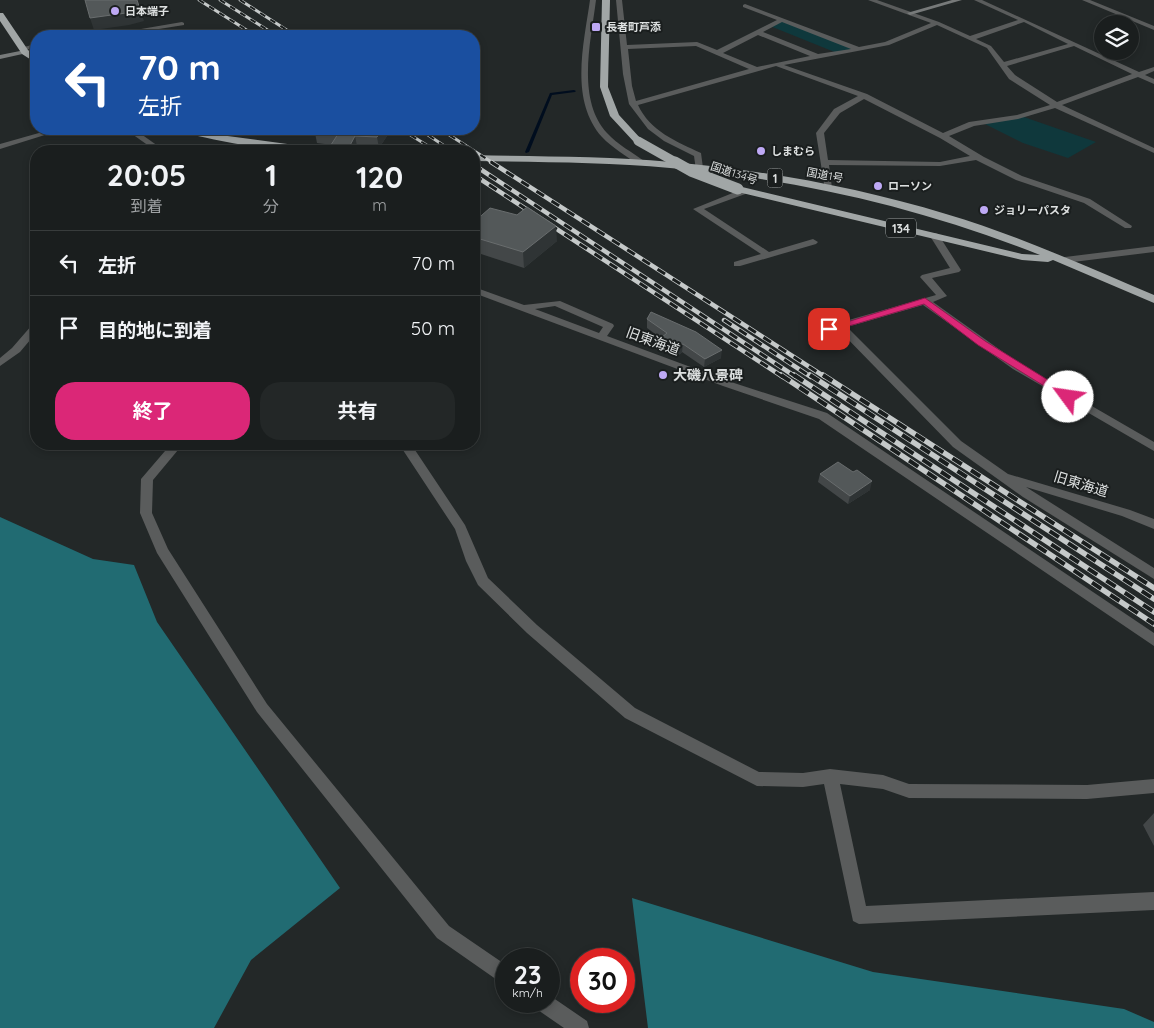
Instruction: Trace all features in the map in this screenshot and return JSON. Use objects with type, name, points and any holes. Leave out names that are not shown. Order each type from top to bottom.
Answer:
[{"type":"highway","name":"国道134号","points":[[606,0],[604,86],[615,116],[638,141],[691,171],[742,190],[1022,257],[1065,260]]},
{"type":"highway","points":[[0,15],[24,50],[30,56]]},
{"type":"highway","points":[[206,135],[272,145]]},
{"type":"highway","name":"国道1号","points":[[480,158],[641,163],[700,168],[765,176],[828,188],[912,208],[975,227],[1065,260],[1154,299]]},
{"type":"street","points":[[593,0],[586,78],[589,104],[594,119],[602,132],[618,148],[641,163]]},
{"type":"street","points":[[619,0],[625,72],[629,95],[633,104],[637,112],[663,137],[698,155],[700,168]]},
{"type":"street","points":[[871,0],[937,23],[989,47],[1012,77],[1056,106],[1154,151]]},
{"type":"street","points":[[910,13],[959,0]]},
{"type":"street","points":[[977,0],[1024,20],[1154,82]]},
{"type":"street","points":[[1085,0],[1154,28]]},
{"type":"street","points":[[745,6],[858,49]]},
{"type":"street","points":[[717,53],[782,20]]},
{"type":"street","points":[[971,38],[1024,20]]},
{"type":"street","points":[[633,104],[776,64],[887,44],[937,23]]},
{"type":"street","points":[[142,30],[182,24]]},
{"type":"street","points":[[757,32],[819,57]]},
{"type":"street","points":[[624,47],[697,44],[755,69]]},
{"type":"street","points":[[1003,65],[1074,44]]},
{"type":"street","points":[[0,57],[30,48]]},
{"type":"street","points":[[776,64],[864,96],[1020,178],[1086,201],[1128,226]]},
{"type":"street","points":[[943,136],[972,124],[1018,117],[1056,106],[1154,69]]},
{"type":"street","points":[[828,188],[820,133],[837,111],[864,96]]},
{"type":"street","points":[[0,147],[40,135]]},
{"type":"street","points":[[136,135],[148,145]]},
{"type":"street","points":[[824,162],[940,164],[960,162],[978,157]]},
{"type":"street","points":[[742,190],[697,209],[768,256]]},
{"type":"street","points":[[818,332],[942,296],[925,277],[956,270],[935,236]]},
{"type":"street","points":[[737,264],[813,242]]},
{"type":"street","points":[[1065,260],[1154,249]]},
{"type":"street","name":"旧東海道","points":[[480,292],[727,384],[823,416],[1154,640]]},
{"type":"street","points":[[925,301],[1017,367],[1154,447]]},
{"type":"street","points":[[523,309],[556,303],[568,307],[609,326],[601,337]]},
{"type":"street","points":[[537,313],[568,307]]},
{"type":"street","points":[[841,326],[957,444],[998,475],[1154,574]]},
{"type":"street","points":[[0,363],[16,350],[30,334]]},
{"type":"street","points":[[172,450],[147,479],[146,513],[162,550],[262,708],[280,731],[444,932],[495,968]]},
{"type":"street","points":[[409,450],[461,528],[473,561],[483,581],[532,629],[630,714],[757,779],[803,780],[830,776],[882,782],[909,791],[1087,792],[1154,786]]},
{"type":"street","name":"旧東海道","points":[[998,475],[1126,513],[1154,524]]},
{"type":"street","points":[[830,776],[858,916],[1154,901]]},
{"type":"street","points":[[559,1013],[580,1028]]},
{"type":"shaded area","points":[[782,20],[858,49],[837,53],[770,26]]},
{"type":"shaded area","points":[[1021,116],[1096,142],[1068,158],[1023,143],[981,122]]},
{"type":"shaded area","points":[[0,517],[93,559],[134,565],[157,622],[340,888],[251,960],[214,1028],[0,1028]]},
{"type":"shaded area","points":[[632,898],[873,972],[1124,1009],[1154,1022],[1154,1028],[648,1028]]},
{"type":"building","points":[[85,0],[137,0],[140,9],[90,18]]},
{"type":"building","points":[[337,135],[378,135],[377,137],[355,136],[350,145],[331,145]]},
{"type":"building","points":[[527,207],[556,226],[523,252],[480,239],[480,217],[490,208],[517,215]]},
{"type":"building","points":[[651,312],[696,332],[722,350],[705,359],[683,344],[679,346],[661,338],[667,333],[647,319]]},
{"type":"building","points":[[838,462],[853,472],[857,470],[872,481],[850,496],[820,474]]},
{"type":"waterway","points":[[527,152],[551,94],[574,91]]},
{"type":"railway","points":[[199,0],[246,30]]},
{"type":"railway","points":[[220,0],[268,30]]},
{"type":"railway","points":[[240,0],[287,30]]},
{"type":"railway","points":[[411,135],[426,145]]},
{"type":"railway","points":[[428,135],[443,145]]},
{"type":"railway","points":[[449,135],[465,145]]},
{"type":"railway","points":[[480,155],[493,163]]},
{"type":"railway","points":[[491,162],[825,377]]},
{"type":"railway","points":[[480,169],[796,377]]},
{"type":"railway","points":[[480,179],[783,377]]},
{"type":"railway","points":[[724,320],[811,377]]},
{"type":"railway","points":[[781,375],[1154,624]]},
{"type":"railway","points":[[794,375],[1154,612]]},
{"type":"railway","points":[[810,375],[1154,599]]},
{"type":"railway","points":[[823,375],[1154,588]]},
{"type":"place","name":"日本端子","points":[[115,11]]},
{"type":"place","name":"長者町芦添","points":[[596,27]]},
{"type":"place","name":"しまむら","points":[[761,151]]},
{"type":"place","name":"ローソン","points":[[878,186]]},
{"type":"place","name":"ジョリーパスタ","points":[[984,210]]},
{"type":"place","name":"大磯八景碑","points":[[663,375]]},
{"type":"route","points":[[829,329],[925,301],[1017,367],[1068,397]]}]
